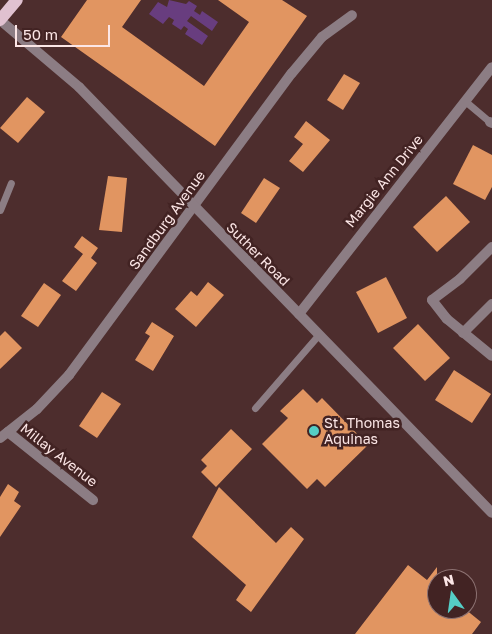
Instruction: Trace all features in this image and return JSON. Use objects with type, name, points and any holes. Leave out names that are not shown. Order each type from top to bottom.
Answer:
[{"type":"main road","points":[[0,20],[17,0]]},
{"type":"street","name":"Sandburg Avenue","points":[[4,435],[69,375],[322,37],[352,15]]},
{"type":"street","name":"Suther Road","points":[[0,20],[78,87],[193,208],[319,334],[418,441],[492,513]]},
{"type":"street","name":"Margie Ann Drive","points":[[299,314],[492,67]]},
{"type":"street","points":[[492,247],[460,279],[432,300],[464,333],[492,356]]},
{"type":"street","points":[[464,333],[492,304]]},
{"type":"street","name":"Millay Avenue","points":[[4,435],[93,500]]},
{"type":"lane","points":[[465,101],[491,122]]},
{"type":"lane","points":[[0,210],[11,183]]},
{"type":"lane","points":[[255,408],[319,334]]},
{"type":"shaded area","points":[[169,0],[186,4],[189,1],[197,6],[194,11],[200,15],[202,11],[218,22],[212,31],[191,16],[187,21],[208,36],[202,45],[185,34],[188,29],[184,26],[181,30],[172,24],[174,20],[169,17],[163,24],[149,14],[158,2],[167,7]]},
{"type":"building","points":[[87,0],[141,0],[122,27],[204,86],[249,22],[218,0],[282,0],[307,16],[215,146],[61,37]]},
{"type":"building","points":[[344,74],[360,83],[343,110],[327,100]]},
{"type":"building","points":[[27,97],[45,112],[18,143],[0,128]]},
{"type":"building","points":[[306,121],[330,140],[303,172],[289,161],[303,144],[294,137]]},
{"type":"building","points":[[473,145],[492,155],[492,187],[485,200],[453,184]]},
{"type":"building","points":[[108,176],[127,178],[122,232],[99,230]]},
{"type":"building","points":[[264,178],[280,188],[256,223],[241,213]]},
{"type":"building","points":[[446,196],[470,222],[437,252],[413,227]]},
{"type":"building","points":[[82,236],[98,248],[91,258],[97,263],[76,291],[62,281],[83,254],[74,247]]},
{"type":"building","points":[[386,277],[407,318],[378,333],[356,292]]},
{"type":"building","points":[[208,282],[224,295],[196,327],[175,309],[191,291],[197,296]]},
{"type":"building","points":[[44,283],[61,295],[38,327],[21,316]]},
{"type":"building","points":[[152,322],[174,336],[153,371],[135,360],[150,336],[145,333]]},
{"type":"building","points":[[418,324],[450,358],[425,381],[393,348]]},
{"type":"building","points":[[5,331],[22,348],[0,369],[0,336]]},
{"type":"building","points":[[454,370],[491,394],[472,423],[435,400]]},
{"type":"building","name":"St. Thomas Aquinas","points":[[303,389],[317,403],[322,398],[368,445],[325,487],[317,479],[307,489],[262,444],[288,418],[280,411]]},
{"type":"building","points":[[102,392],[121,404],[97,438],[79,426]]},
{"type":"building","points":[[231,429],[252,449],[216,487],[201,472],[207,466],[201,460]]},
{"type":"building","points":[[8,484],[19,492],[14,501],[21,506],[0,537],[0,497]]},
{"type":"building","points":[[219,487],[276,543],[291,527],[304,539],[251,612],[236,600],[246,585],[192,537]]},
{"type":"building","points":[[408,565],[427,580],[427,619],[477,619],[481,622],[472,634],[355,634]]},
{"type":"place","name":"St. Thomas Aquinas","points":[[314,431]]}]
